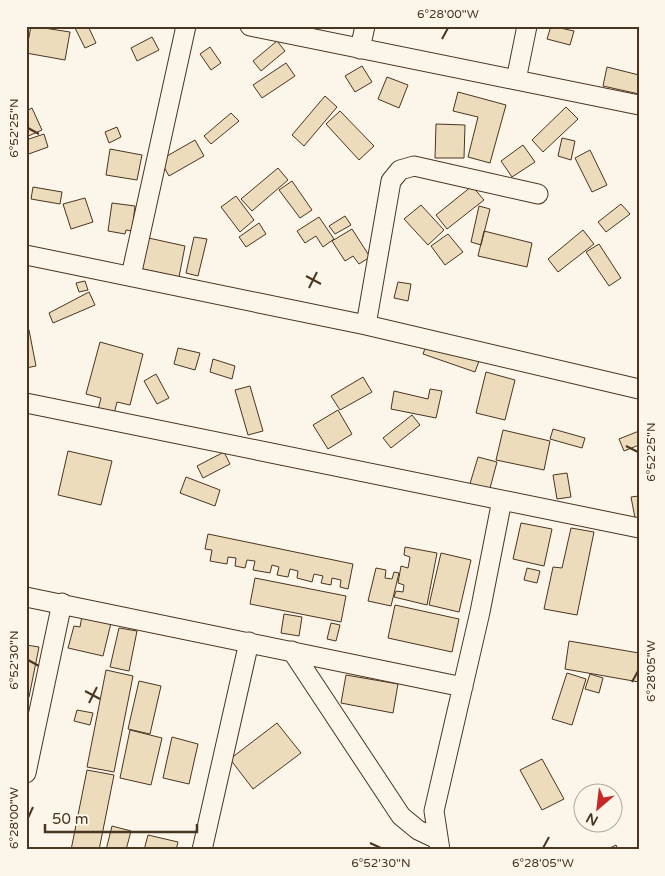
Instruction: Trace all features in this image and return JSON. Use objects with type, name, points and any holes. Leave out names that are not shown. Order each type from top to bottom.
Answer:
[{"type":"street","points":[[131,276],[186,26]]},
{"type":"street","points":[[250,26],[639,105]]},
{"type":"street","points":[[360,49],[365,26]]},
{"type":"street","points":[[516,80],[527,26]]},
{"type":"street","points":[[366,325],[391,181],[400,170],[414,166],[538,194]]},
{"type":"street","points":[[26,255],[366,325],[639,389]]},
{"type":"street","points":[[26,403],[639,528]]},
{"type":"street","points":[[438,844],[434,811],[463,687],[502,500]]},
{"type":"street","points":[[26,597],[463,687]]},
{"type":"street","points":[[26,773],[62,603]]},
{"type":"street","points":[[202,850],[249,642]]},
{"type":"street","points":[[292,651],[401,816],[438,844]]},
{"type":"building","points":[[31,26],[70,32],[65,60],[26,53]]},
{"type":"building","points":[[74,26],[88,26],[96,43],[85,48]]},
{"type":"building","points":[[551,26],[574,31],[570,45],[547,39]]},
{"type":"building","points":[[152,37],[159,50],[137,61],[131,48]]},
{"type":"building","points":[[277,41],[285,51],[261,71],[253,61]]},
{"type":"building","points":[[210,47],[221,63],[211,70],[200,54]]},
{"type":"building","points":[[286,63],[295,76],[262,98],[253,85]]},
{"type":"building","points":[[362,66],[372,82],[355,92],[345,76]]},
{"type":"building","points":[[607,67],[639,75],[639,94],[603,86]]},
{"type":"building","points":[[387,77],[408,85],[399,108],[378,99]]},
{"type":"building","points":[[458,92],[506,105],[490,163],[468,157],[478,117],[453,111]]},
{"type":"building","points":[[325,96],[337,107],[304,146],[292,135]]},
{"type":"building","points":[[566,107],[578,119],[543,152],[532,140]]},
{"type":"building","points":[[32,108],[42,130],[26,137],[26,111]]},
{"type":"building","points":[[340,111],[374,146],[359,160],[326,124]]},
{"type":"building","points":[[231,113],[239,121],[211,144],[204,136]]},
{"type":"building","points":[[436,124],[465,125],[464,158],[435,158]]},
{"type":"building","points":[[117,127],[121,137],[109,143],[105,132]]},
{"type":"building","points":[[44,134],[48,147],[26,155],[26,140]]},
{"type":"building","points":[[562,138],[575,141],[571,160],[558,156]]},
{"type":"building","points":[[195,140],[204,156],[169,176],[160,160]]},
{"type":"building","points":[[523,145],[535,162],[512,177],[501,161]]},
{"type":"building","points":[[110,149],[142,155],[137,180],[106,175]]},
{"type":"building","points":[[590,150],[607,185],[592,192],[575,158]]},
{"type":"building","points":[[278,168],[288,180],[252,211],[241,199]]},
{"type":"building","points":[[292,181],[312,210],[300,218],[279,190]]},
{"type":"building","points":[[472,186],[484,200],[447,229],[436,215]]},
{"type":"building","points":[[33,187],[62,192],[60,204],[31,199]]},
{"type":"building","points":[[236,196],[254,220],[240,232],[221,207]]},
{"type":"building","points":[[85,198],[93,222],[71,229],[63,204]]},
{"type":"building","points":[[112,203],[135,206],[132,231],[126,230],[125,234],[108,231]]},
{"type":"building","points":[[621,204],[630,214],[606,232],[598,222]]},
{"type":"building","points":[[421,205],[444,230],[428,245],[404,219]]},
{"type":"building","points":[[479,206],[490,209],[481,245],[471,242]]},
{"type":"building","points":[[345,216],[351,225],[335,234],[329,226]]},
{"type":"building","points":[[319,217],[334,239],[323,247],[316,236],[305,243],[297,231]]},
{"type":"building","points":[[259,223],[266,234],[246,247],[239,237]]},
{"type":"building","points":[[352,229],[370,257],[359,264],[353,256],[345,261],[332,241]]},
{"type":"building","points":[[583,230],[594,244],[558,272],[548,259]]},
{"type":"building","points":[[484,231],[532,243],[527,267],[478,256]]},
{"type":"building","points":[[448,234],[463,252],[445,265],[431,246]]},
{"type":"building","points":[[144,237],[185,246],[179,277],[138,268]]},
{"type":"building","points":[[194,237],[207,239],[198,276],[186,273]]},
{"type":"building","points":[[599,244],[621,278],[609,286],[586,252]]},
{"type":"building","points":[[85,281],[88,290],[79,292],[76,283]]},
{"type":"building","points":[[398,282],[411,284],[408,301],[394,298]]},
{"type":"building","points":[[89,292],[95,305],[53,323],[49,313]]},
{"type":"building","points":[[29,330],[36,366],[26,368],[26,331]]},
{"type":"building","points":[[100,342],[143,354],[130,405],[117,402],[114,414],[98,410],[101,398],[86,394]]},
{"type":"building","points":[[427,343],[479,361],[475,372],[423,354]]},
{"type":"building","points":[[178,348],[200,353],[195,370],[174,364]]},
{"type":"building","points":[[213,359],[235,366],[232,379],[210,372]]},
{"type":"building","points":[[486,372],[515,380],[505,420],[476,413]]},
{"type":"building","points":[[156,374],[169,398],[157,404],[144,381]]},
{"type":"building","points":[[363,377],[372,392],[340,410],[331,396]]},
{"type":"building","points":[[250,386],[263,431],[248,435],[235,390]]},
{"type":"building","points":[[430,389],[442,391],[436,418],[391,409],[394,391],[428,399]]},
{"type":"building","points":[[338,410],[352,434],[328,449],[313,425]]},
{"type":"building","points":[[412,415],[420,425],[391,448],[383,438]]},
{"type":"building","points":[[553,429],[585,438],[582,448],[550,439]]},
{"type":"building","points":[[503,430],[550,441],[544,470],[496,460]]},
{"type":"building","points":[[639,431],[639,445],[624,451],[619,439]]},
{"type":"building","points":[[68,451],[112,461],[101,505],[58,495]]},
{"type":"building","points":[[224,452],[230,464],[203,478],[197,466]]},
{"type":"building","points":[[478,457],[497,462],[489,492],[469,487]]},
{"type":"building","points":[[567,473],[571,497],[557,499],[553,475]]},
{"type":"building","points":[[186,477],[220,490],[215,506],[180,493]]},
{"type":"building","points":[[639,496],[639,517],[635,518],[631,497]]},
{"type":"building","points":[[521,523],[552,529],[544,566],[513,559]]},
{"type":"building","points":[[571,528],[594,532],[577,615],[544,609],[553,567],[562,568]]},
{"type":"building","points":[[208,534],[353,564],[348,589],[340,587],[341,580],[332,578],[331,585],[321,583],[323,576],[314,574],[312,582],[297,578],[298,571],[290,569],[288,577],[277,575],[279,567],[272,565],[270,573],[253,570],[255,561],[247,560],[245,568],[235,566],[236,558],[228,557],[227,564],[210,561],[212,550],[205,549]]},
{"type":"building","points":[[405,547],[437,553],[427,605],[394,597],[396,591],[403,592],[404,585],[398,583],[401,566],[408,568],[410,557],[404,555]]},
{"type":"building","points":[[441,553],[471,560],[459,612],[429,605]]},
{"type":"building","points":[[376,568],[386,570],[385,578],[392,579],[394,572],[399,573],[391,606],[368,601]]},
{"type":"building","points":[[527,568],[540,571],[537,583],[524,580]]},
{"type":"building","points":[[255,578],[346,596],[341,622],[250,604]]},
{"type":"building","points":[[395,605],[459,619],[452,652],[388,638]]},
{"type":"building","points":[[284,614],[302,617],[299,636],[281,633]]},
{"type":"building","points":[[82,616],[111,623],[103,656],[68,648],[74,626],[80,627]]},
{"type":"building","points":[[331,623],[340,625],[336,641],[327,639]]},
{"type":"building","points":[[119,628],[137,631],[129,671],[110,667]]},
{"type":"building","points":[[569,641],[639,653],[639,682],[565,669]]},
{"type":"building","points":[[26,645],[39,647],[29,697],[26,697]]},
{"type":"building","points":[[106,670],[133,676],[114,772],[87,767]]},
{"type":"building","points":[[567,673],[586,679],[572,725],[552,719]]},
{"type":"building","points":[[590,674],[603,678],[599,693],[585,689]]},
{"type":"building","points":[[346,675],[398,684],[393,713],[341,703]]},
{"type":"building","points":[[139,681],[161,686],[150,734],[128,729]]},
{"type":"building","points":[[77,710],[93,713],[90,725],[74,721]]},
{"type":"building","points":[[277,723],[301,753],[253,789],[230,759]]},
{"type":"building","points":[[130,730],[162,738],[151,785],[120,778]]},
{"type":"building","points":[[172,737],[198,744],[189,784],[163,778]]},
{"type":"building","points":[[542,759],[564,799],[542,810],[520,770]]},
{"type":"building","points":[[87,770],[114,775],[99,850],[71,850]]},
{"type":"building","points":[[112,826],[131,831],[126,850],[106,850]]},
{"type":"building","points":[[148,835],[178,842],[176,850],[144,850]]},
{"type":"building","points":[[616,845],[618,850],[606,850]]}]
